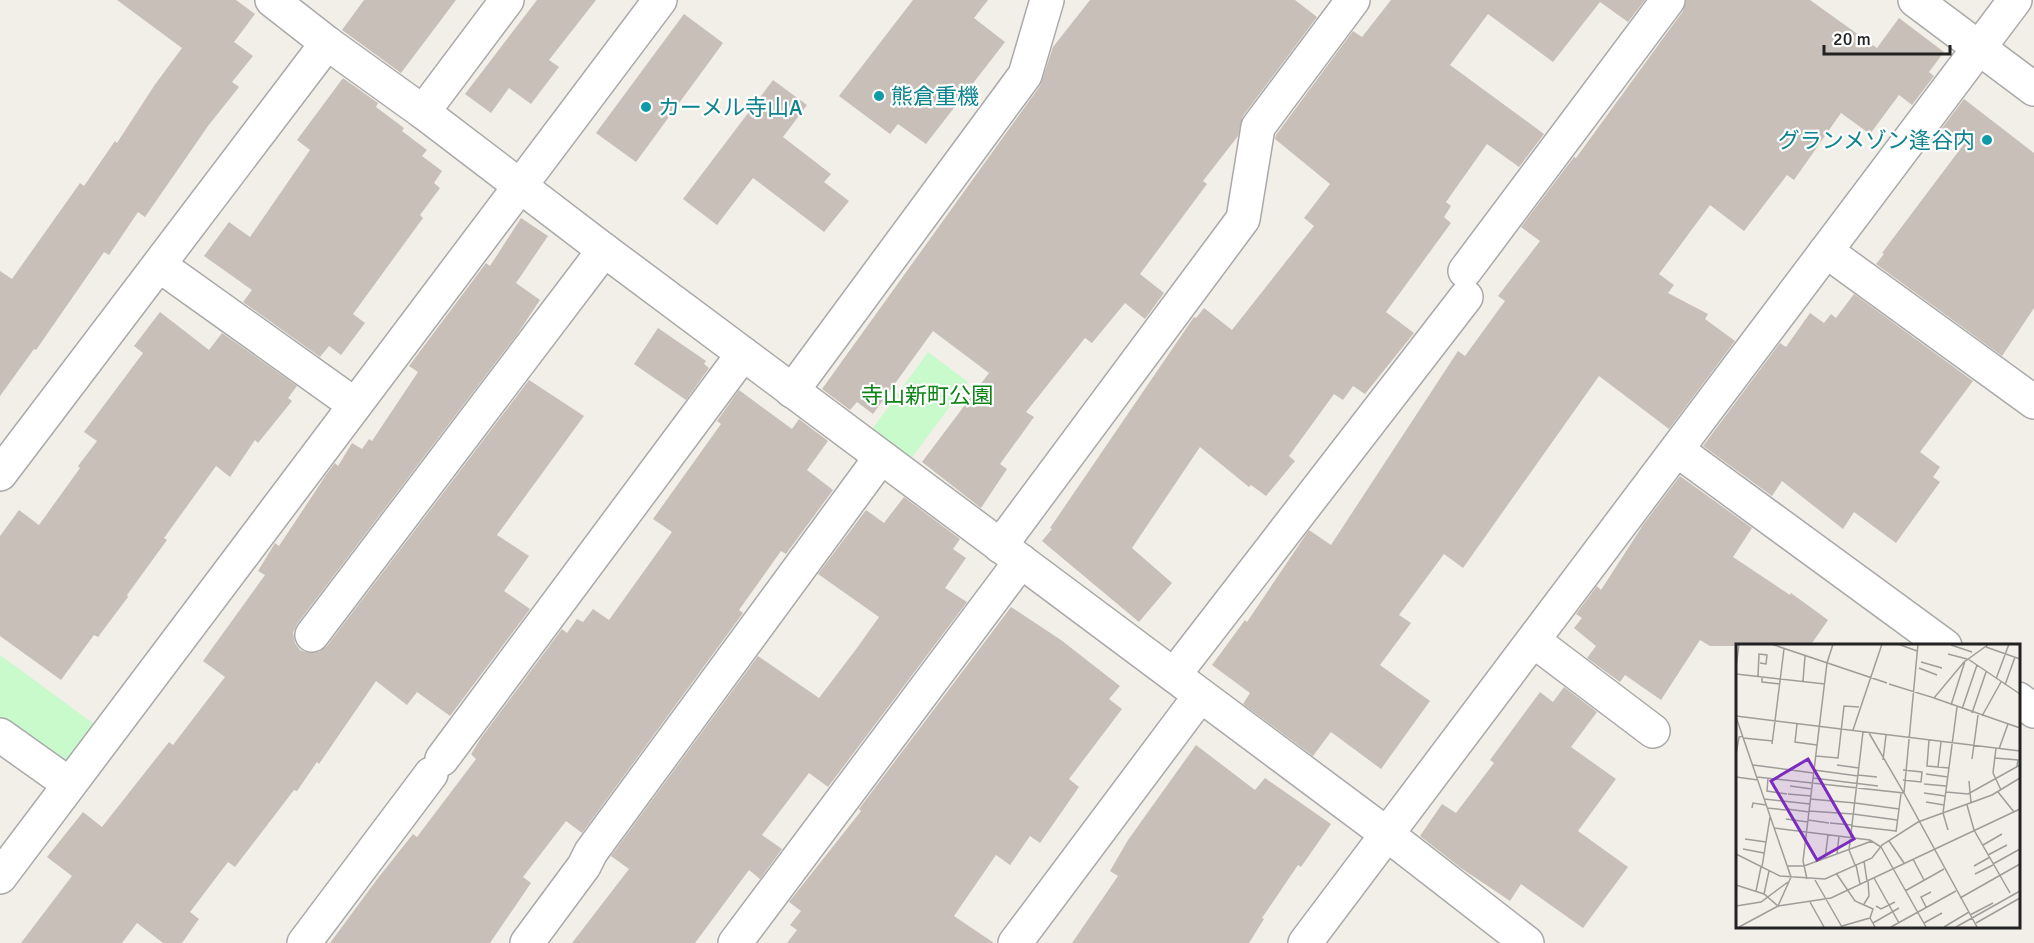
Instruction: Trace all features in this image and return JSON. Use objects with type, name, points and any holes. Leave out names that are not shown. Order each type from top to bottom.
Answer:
[{"type":"street","points":[[423,112],[507,0]]},
{"type":"street","points":[[0,877],[660,0]]},
{"type":"street","points":[[792,391],[1025,75],[1047,0]]},
{"type":"street","points":[[735,943],[1011,554],[1244,219],[1258,127],[1353,0]]},
{"type":"street","points":[[1174,675],[1466,284],[1668,0]]},
{"type":"street","points":[[1915,0],[2034,89]]},
{"type":"street","points":[[1305,943],[2015,0]]},
{"type":"street","points":[[279,2],[327,43],[423,112],[792,391],[1388,835],[1527,943]]},
{"type":"street","points":[[0,474],[327,43]]},
{"type":"street","points":[[312,635],[604,250]]},
{"type":"street","points":[[1826,251],[2034,402]]},
{"type":"street","points":[[159,265],[355,405]]},
{"type":"street","points":[[304,943],[743,354]]},
{"type":"street","points":[[1677,450],[1943,644]]},
{"type":"street","points":[[527,943],[584,866],[591,852],[881,457]]},
{"type":"street","points":[[1534,641],[1653,731]]},
{"type":"street","points":[[1015,943],[1200,696]]},
{"type":"street","points":[[2019,700],[2034,711]]},
{"type":"street","points":[[0,735],[69,784]]},
{"type":"green space","name":"寺山新町公園","points":[[928,352],[968,382],[907,464],[868,435]]},
{"type":"green space","points":[[0,655],[105,732],[80,766],[48,764],[0,730]]},
{"type":"building","points":[[117,0],[236,0],[255,14],[234,42],[253,56],[232,82],[239,87],[208,126],[145,217],[138,212],[109,255],[104,252],[36,350],[34,349],[0,396],[0,271],[12,279],[80,183],[84,186],[115,141],[117,143],[182,48]]},
{"type":"building","points":[[364,0],[456,0],[401,73],[342,30]]},
{"type":"building","points":[[537,0],[596,0],[549,60],[559,67],[531,104],[509,88],[491,113],[465,94]]},
{"type":"building","points":[[913,0],[988,0],[974,18],[1005,42],[926,144],[898,124],[890,134],[839,96]]},
{"type":"building","points":[[1090,0],[1295,0],[1317,17],[1243,116],[1238,136],[1203,181],[1207,184],[1140,274],[1164,293],[1145,319],[1125,303],[1092,343],[1085,338],[1026,412],[1034,417],[1000,464],[1007,469],[981,508],[922,462],[989,373],[933,331],[873,414],[857,402],[850,410],[822,389],[1040,86],[1053,47]]},
{"type":"building","points":[[1391,0],[1645,0],[1628,22],[1600,2],[1553,62],[1488,14],[1450,65],[1544,134],[1519,167],[1487,144],[1446,202],[1451,206],[1444,217],[1451,223],[1386,312],[1414,333],[1365,394],[1353,386],[1343,400],[1334,394],[1289,456],[1295,461],[1266,496],[1251,485],[1249,487],[1200,447],[1132,548],[1172,583],[1139,622],[1042,541],[1194,317],[1196,318],[1204,308],[1232,330],[1314,226],[1304,218],[1330,184],[1275,139],[1276,135],[1353,31],[1362,37]]},
{"type":"building","points":[[1686,0],[1810,0],[1877,48],[1899,18],[1944,52],[1929,72],[1934,76],[1912,105],[1899,95],[1870,134],[1841,113],[1794,180],[1787,175],[1744,231],[1710,205],[1659,274],[1674,285],[1668,293],[1708,314],[1705,319],[1735,341],[1669,429],[1599,376],[1463,568],[1444,554],[1399,615],[1411,623],[1380,665],[1430,701],[1381,769],[1331,732],[1313,756],[1243,704],[1250,693],[1212,665],[1245,620],[1247,622],[1309,530],[1331,545],[1458,351],[1465,356],[1505,301],[1498,296],[1540,241],[1521,227],[1574,157],[1576,158],[1683,11]]},
{"type":"building","name":"カーメル寺山A","points":[[684,14],[723,43],[636,162],[596,133]]},
{"type":"building","points":[[343,78],[378,103],[376,107],[404,128],[402,131],[427,150],[422,156],[442,171],[434,183],[440,188],[420,215],[423,218],[353,314],[365,323],[341,355],[329,346],[320,357],[243,302],[252,290],[204,256],[229,222],[250,237],[310,150],[297,140]]},
{"type":"building","points":[[773,80],[807,105],[783,137],[831,174],[824,182],[849,201],[824,232],[753,178],[717,225],[683,199]]},
{"type":"building","points":[[1964,99],[2034,153],[2034,308],[2002,356],[1876,264],[1964,144],[1942,128]]},
{"type":"building","points":[[521,218],[548,236],[516,283],[540,300],[518,333],[297,624],[293,633],[295,643],[300,650],[309,653],[319,652],[327,646],[529,380],[584,416],[497,535],[529,556],[504,591],[530,609],[450,716],[417,692],[407,705],[376,681],[319,764],[317,762],[297,791],[294,790],[235,867],[228,862],[190,912],[199,919],[182,943],[163,943],[137,923],[122,943],[21,943],[72,876],[47,857],[83,812],[102,827],[169,742],[173,745],[225,677],[203,661],[265,575],[258,571],[275,543],[279,546],[326,475],[335,463],[338,466],[352,443],[362,449],[369,439],[372,441],[418,372],[409,366],[486,263],[490,266]]},
{"type":"building","points":[[1854,294],[1973,381],[1920,452],[1940,467],[1933,477],[1940,482],[1896,543],[1854,512],[1843,529],[1782,481],[1772,496],[1703,446],[1780,343],[1786,347],[1810,313],[1824,323],[1831,314],[1836,318]]},
{"type":"building","points":[[160,312],[209,350],[222,333],[297,386],[288,398],[292,401],[258,443],[255,440],[230,477],[216,466],[164,538],[167,540],[127,595],[128,597],[98,637],[94,635],[61,680],[0,636],[0,536],[19,510],[39,525],[80,468],[78,466],[97,441],[84,432],[143,353],[134,346]]},
{"type":"building","points":[[658,328],[706,361],[704,364],[709,368],[686,400],[634,364]]},
{"type":"building","points":[[739,390],[792,429],[799,419],[828,441],[807,470],[833,490],[786,554],[781,551],[739,610],[743,613],[582,833],[566,821],[523,877],[531,883],[490,943],[330,943],[378,878],[413,834],[417,837],[476,759],[471,754],[481,738],[562,629],[567,633],[577,619],[583,622],[593,609],[609,620],[672,532],[653,519],[721,424],[717,421]]},
{"type":"building","points":[[1680,476],[1752,528],[1733,557],[1790,595],[1791,593],[1828,620],[1811,644],[1710,646],[1700,640],[1661,700],[1625,675],[1620,682],[1587,658],[1596,646],[1574,628],[1582,618],[1576,614],[1597,586],[1601,590],[1643,525]]},
{"type":"building","points":[[904,497],[960,539],[953,549],[966,558],[945,588],[967,602],[828,787],[809,773],[762,835],[782,849],[760,879],[749,870],[695,943],[572,943],[629,869],[611,856],[758,656],[819,698],[857,648],[879,617],[818,574],[866,510],[884,523]]},
{"type":"building","points":[[1011,607],[1061,640],[1120,686],[1109,699],[1122,709],[1069,779],[1079,787],[1040,843],[1030,836],[1010,865],[996,855],[954,916],[994,943],[787,943],[797,930],[790,925],[801,911],[789,902],[861,811],[859,809]]},
{"type":"building","points":[[1564,687],[1597,712],[1571,747],[1616,779],[1578,831],[1628,867],[1583,928],[1521,884],[1510,901],[1461,868],[1420,836],[1442,804],[1456,813],[1494,763],[1490,760],[1540,692],[1553,702]]},
{"type":"building","points":[[1196,745],[1255,790],[1265,778],[1331,824],[1301,867],[1298,865],[1262,918],[1264,919],[1249,943],[1072,943],[1118,876],[1110,871],[1128,840]]},
{"type":"place","name":"熊倉重機","points":[[879,96]]},
{"type":"place","name":"カーメル寺山A","points":[[646,107]]},
{"type":"place","name":"グランメゾン逢谷内","points":[[1987,140]]}]
